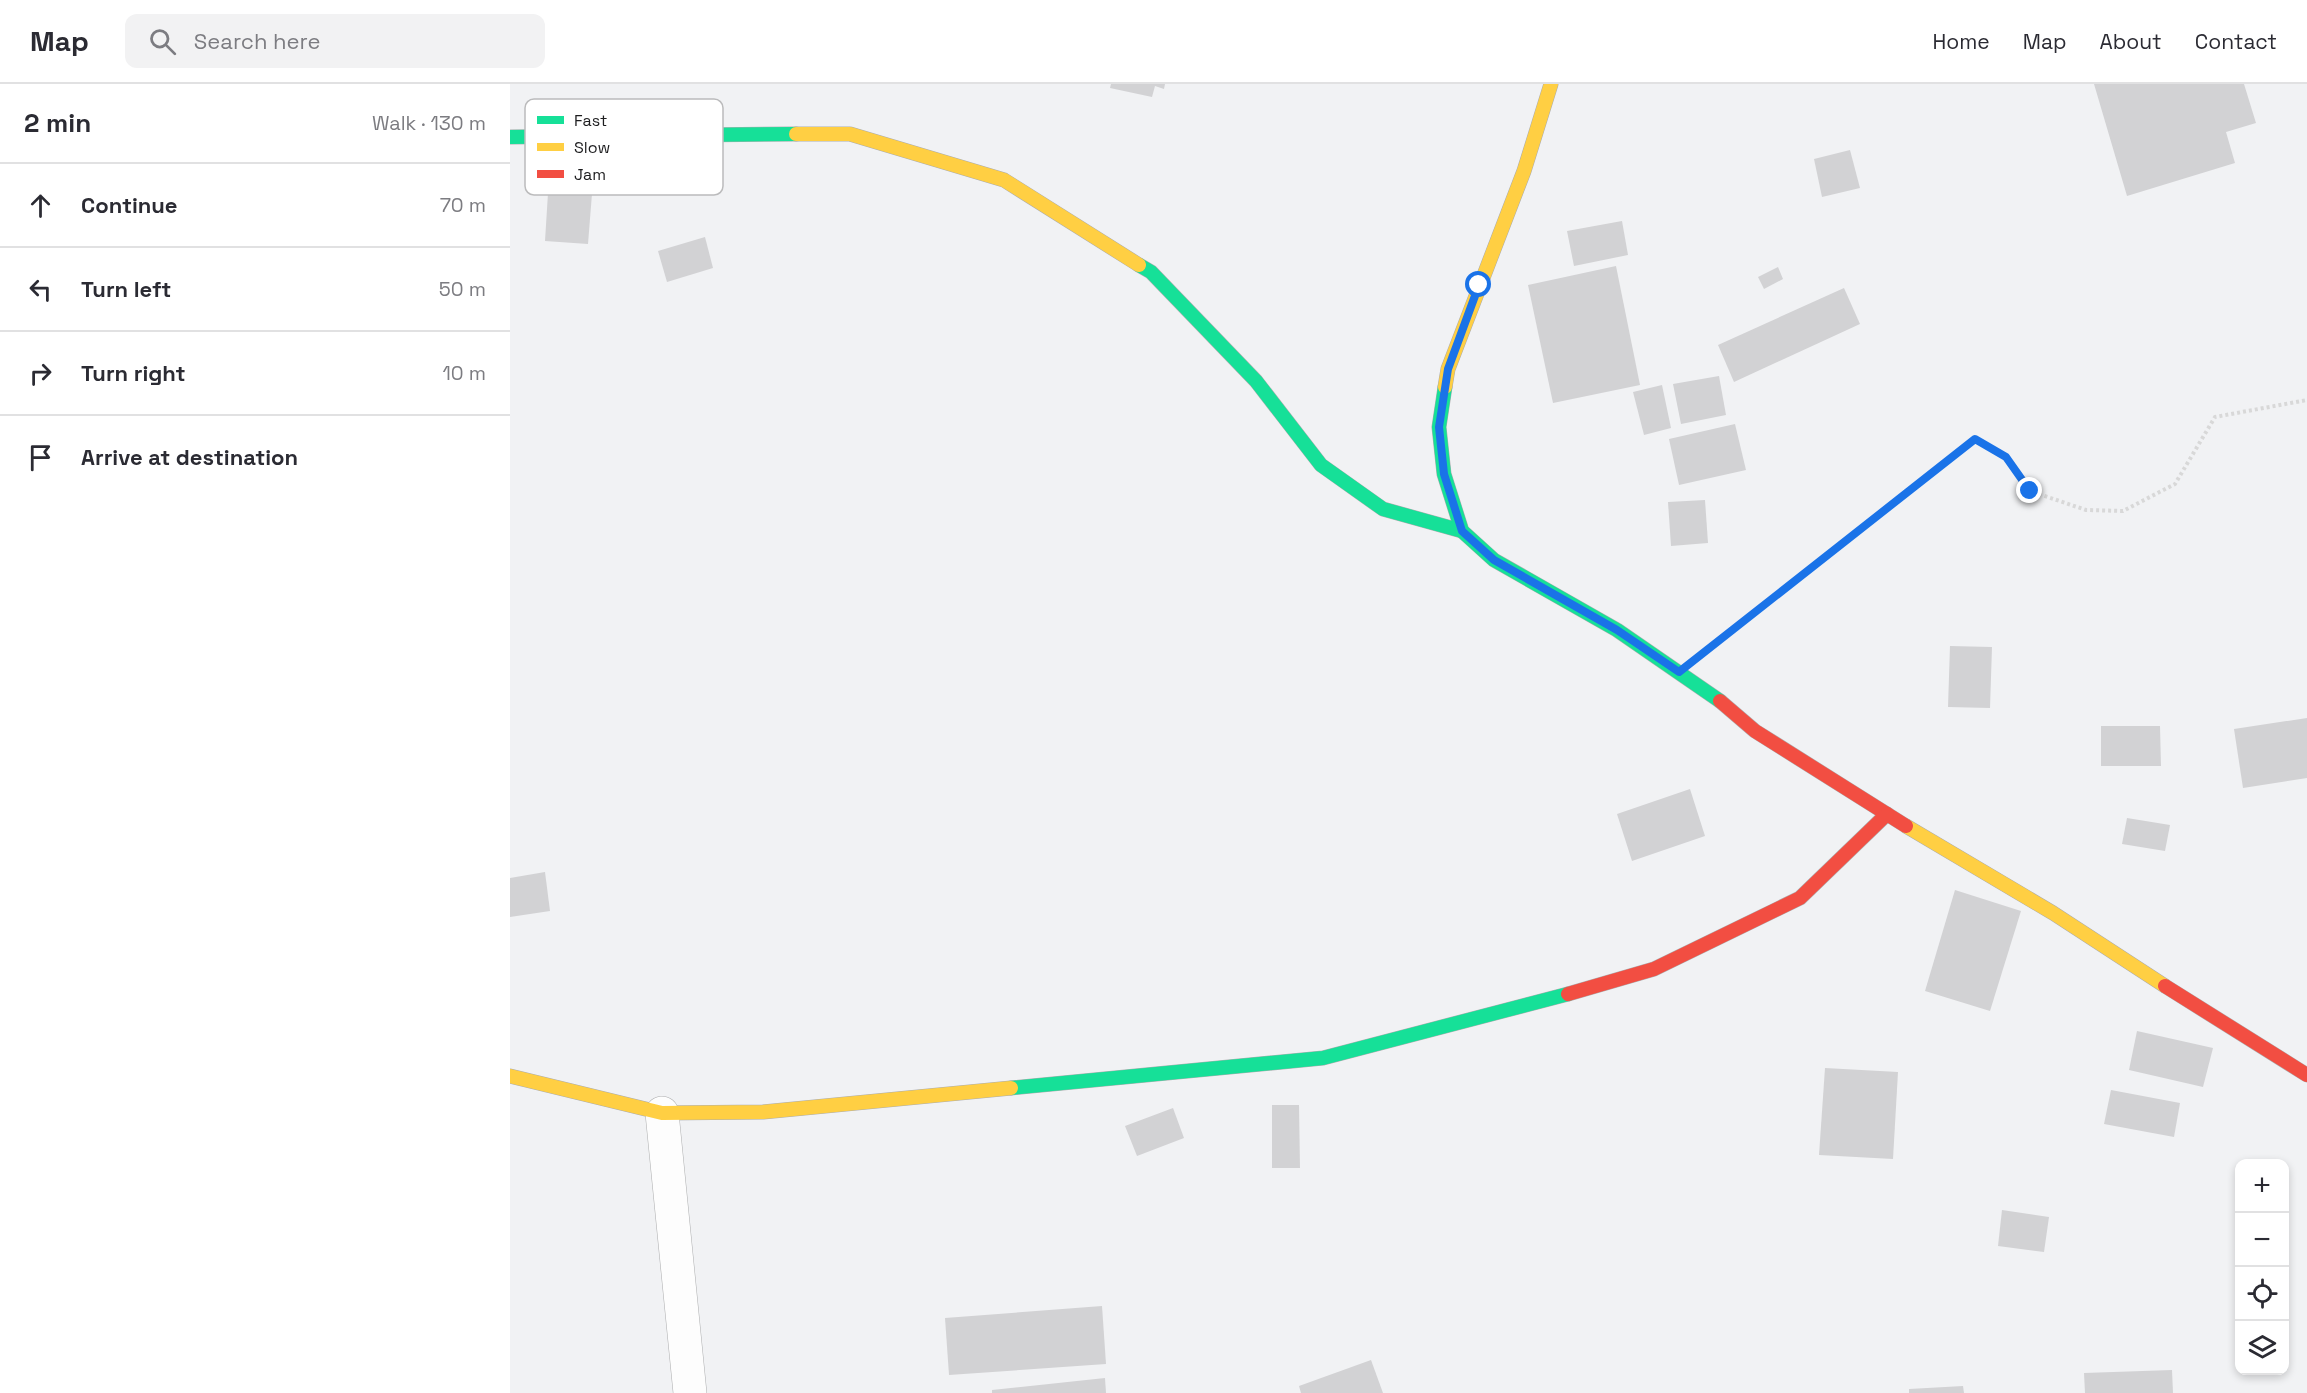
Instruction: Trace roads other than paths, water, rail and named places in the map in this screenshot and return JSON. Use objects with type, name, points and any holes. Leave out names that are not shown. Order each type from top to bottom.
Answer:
[{"type":"street","points":[[1462,531],[1444,474],[1439,427],[1448,369],[1524,171],[1551,84]]},
{"type":"street","points":[[723,135],[850,134],[1004,180],[1150,272],[1256,381],[1321,465],[1383,509],[1462,531],[1494,560],[1617,630],[1723,703],[1755,731],[1887,814],[2053,913],[2240,1035],[2307,1074]]},
{"type":"street","points":[[510,137],[525,137]]},
{"type":"street","points":[[510,1076],[662,1113],[763,1112],[1323,1058],[1515,1010],[1654,969],[1800,898],[1887,814]]},
{"type":"street","points":[[662,1113],[690,1393]]}]
